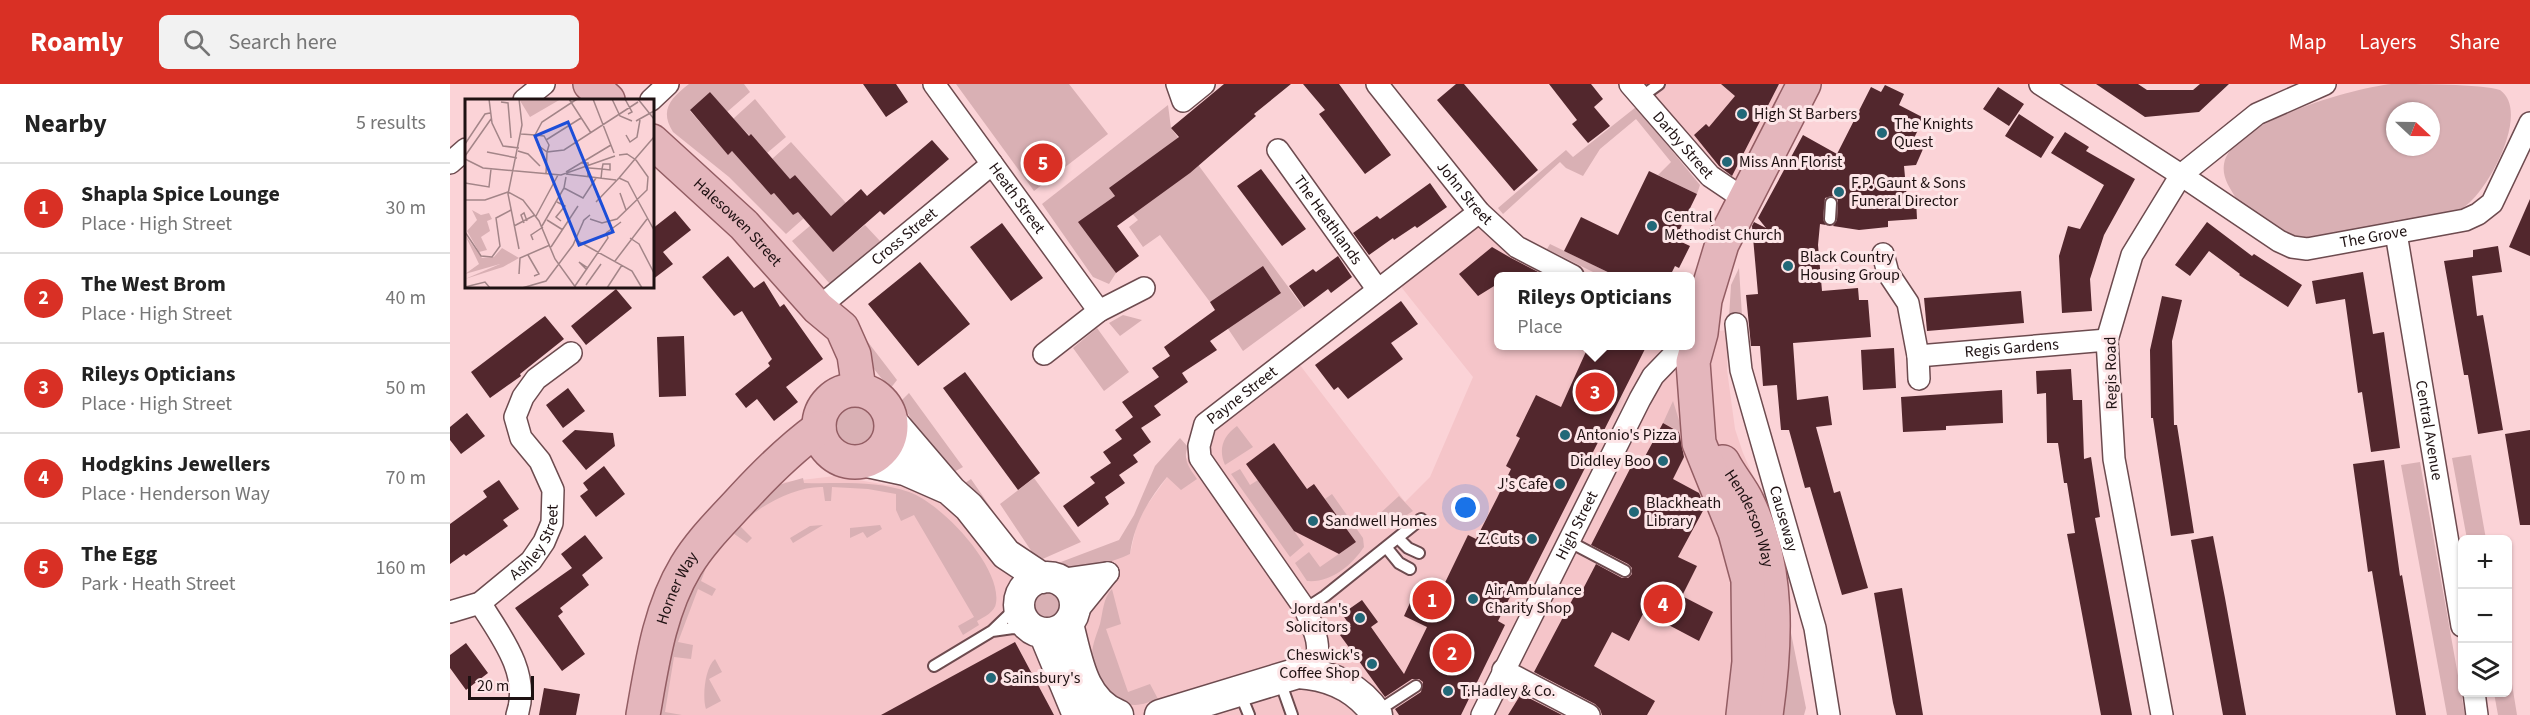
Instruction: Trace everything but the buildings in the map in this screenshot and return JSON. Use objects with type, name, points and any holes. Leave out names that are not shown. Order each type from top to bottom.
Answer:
[{"type":"main road","points":[[590,84],[607,99]]},
{"type":"main road","points":[[1695,330],[1722,244],[1750,194],[1804,84]]},
{"type":"main road","name":"Halesowen Street","points":[[654,143],[744,225],[818,308],[842,328],[854,355],[860,389]]},
{"type":"main road","name":"Halesowen Street","points":[[818,308],[834,345],[824,430]]},
{"type":"main road","name":"Henderson Way","points":[[1692,350],[1699,443],[1735,532],[1748,580],[1749,662],[1743,715]]},
{"type":"main road","name":"Henderson Way","points":[[1694,350],[1722,461],[1732,481],[1746,500],[1767,564],[1775,628],[1773,669],[1766,715]]},
{"type":"main road","points":[[860,389],[880,399],[888,410],[891,422],[889,439],[880,452],[863,461],[852,462],[838,458],[824,430],[836,395],[844,391],[860,389]]},
{"type":"main road","name":"Horner Way","points":[[643,715],[655,644],[671,597],[686,566],[711,531],[790,449],[824,430]]},
{"type":"street","points":[[525,99],[544,84]]},
{"type":"street","points":[[652,99],[668,84]]},
{"type":"street","name":"Heath Street","points":[[934,84],[1099,311]]},
{"type":"street","points":[[1177,84],[1183,101],[1204,84]]},
{"type":"street","name":"John Street","points":[[1377,84],[1479,212],[1517,247],[1565,272]]},
{"type":"street","points":[[2040,84],[2181,175],[2258,114],[2325,84]]},
{"type":"street","name":"Darby Street","points":[[1638,94],[1710,176],[1750,194]]},
{"type":"street","name":"The Grove","points":[[2181,175],[2279,241],[2292,247],[2307,249],[2465,220],[2478,214],[2492,202],[2530,123]]},
{"type":"street","name":"The Heathlands","points":[[1278,150],[1378,290]]},
{"type":"street","name":"Cross Street","points":[[818,308],[992,164]]},
{"type":"street","name":"Regis Road","points":[[2162,715],[2114,459],[2107,340],[2132,255],[2181,175]]},
{"type":"street","name":"Payne Street","points":[[1315,674],[1319,653],[1317,636],[1305,609],[1200,458],[1199,446],[1205,424],[1479,212]]},
{"type":"street","name":"Central Avenue","points":[[2396,233],[2458,597]]},
{"type":"street","points":[[1883,254],[1888,273],[1908,303],[1918,356],[1918,379]]},
{"type":"street","points":[[1044,354],[1099,311],[1144,288]]},
{"type":"street","name":"Causeway","points":[[1736,324],[1741,370],[1815,628],[1828,715]]},
{"type":"street","name":"Regis Gardens","points":[[1918,356],[2107,340]]},
{"type":"street","name":"High Street","points":[[1482,715],[1653,376],[1680,350]]},
{"type":"street","name":"Ashley Street","points":[[480,603],[531,561],[544,542],[552,523],[553,490],[540,461],[521,438],[515,417],[523,397],[536,379],[571,353]]},
{"type":"street","points":[[891,422],[951,491],[969,507],[1006,554],[1067,586],[1073,594],[1076,605],[1056,626]]},
{"type":"street","points":[[863,461],[905,470],[951,491]]},
{"type":"street","points":[[994,541],[1020,603],[1023,619],[1056,626],[1080,667],[1092,697],[1102,707],[1118,715]]},
{"type":"street","points":[[1020,603],[1027,587],[1050,579],[1108,573],[1056,626]]},
{"type":"street","points":[[450,612],[480,603],[507,646],[519,676],[520,705],[517,715]]},
{"type":"street","points":[[1056,626],[1078,715]]},
{"type":"street","name":"Henderson Way","points":[[1755,715],[1761,676],[1773,669]]},
{"type":"street","points":[[1503,670],[1589,715]]},
{"type":"street","points":[[1160,715],[1243,703],[1279,678],[1298,673],[1315,674],[1353,690],[1367,700],[1376,714]]},
{"type":"street","points":[[2475,697],[2477,715]]},
{"type":"lane","points":[[1638,94],[1659,84]]},
{"type":"lane","points":[[1830,219],[1831,203]]},
{"type":"lane","points":[[1305,609],[1325,596],[1421,519]]},
{"type":"lane","points":[[1398,538],[1408,548],[1419,553]]},
{"type":"lane","points":[[1568,541],[1624,571]]},
{"type":"lane","points":[[1386,548],[1399,563],[1410,569]]},
{"type":"lane","points":[[934,666],[992,631],[1020,603]]},
{"type":"lane","points":[[992,631],[1056,626]]},
{"type":"lane","points":[[1279,678],[1292,715]]},
{"type":"lane","points":[[1376,714],[1416,686]]},
{"type":"shaded area","points":[[689,84],[744,84],[750,92],[727,112],[710,92],[690,111],[728,154],[732,151],[771,195],[774,193],[793,215],[798,211],[804,218],[786,234],[729,177],[673,132],[667,117],[669,105]]},
{"type":"shaded area","points":[[956,84],[1069,84],[1108,134],[1034,191]]},
{"type":"shaded area","points":[[1652,84],[1804,84],[1744,199],[1644,101]]},
{"type":"shaded area","points":[[2391,84],[2447,85],[2500,90],[2508,100],[2511,114],[2509,130],[2496,164],[2478,194],[2454,213],[2323,237],[2289,234],[2273,227],[2247,209],[2236,198],[2225,178],[2224,164],[2232,149],[2248,134],[2270,121],[2350,92]]},
{"type":"shaded area","points":[[755,99],[786,137],[767,153],[733,119]]},
{"type":"shaded area","points":[[1168,105],[1171,128],[1303,307],[1243,351],[1160,235],[1143,247],[1129,227],[1138,220],[1109,188],[1115,196],[1079,222],[1116,273],[1109,284],[1093,277],[1042,204]]},
{"type":"shaded area","points":[[1636,107],[1700,185],[1697,194],[1658,175],[1671,162],[1636,119],[1600,149],[1583,176],[1566,168],[1560,162],[1503,214],[1498,208],[1566,150],[1573,157]]},
{"type":"shaded area","points":[[791,142],[846,203],[831,216],[795,175],[790,179],[772,159]]},
{"type":"shaded area","points":[[1479,212],[1567,272],[1494,272],[1494,350],[1695,350],[1695,341],[1701,333],[1728,330],[1727,370],[1735,429],[1770,514],[1786,564],[1790,593],[1789,662],[1780,715],[653,715],[675,611],[748,505],[785,482],[835,476],[887,485],[951,491],[969,507],[1027,586],[1053,565],[1077,568],[1130,554],[1137,524],[1145,508],[1168,476],[1199,446],[1205,424],[1293,356],[1405,502],[1430,477],[1473,377],[1394,278]]},
{"type":"shaded area","points":[[811,225],[833,251],[865,225],[880,241],[830,284],[792,241]]},
{"type":"shaded area","points":[[1550,244],[1608,272],[1593,272],[1547,249]]},
{"type":"shaded area","points":[[1739,268],[1742,316],[1729,317],[1731,285]]},
{"type":"shaded area","points":[[1123,315],[1142,320],[1120,336],[1109,323]]},
{"type":"shaded area","points":[[1097,328],[1129,372],[1104,391],[1073,348]]},
{"type":"shaded area","points":[[861,333],[897,380],[890,389],[870,364]]},
{"type":"shaded area","points":[[909,393],[963,467],[950,474],[916,428],[901,401]]},
{"type":"shaded area","points":[[856,397],[867,399],[876,405],[882,414],[884,425],[882,436],[876,445],[867,451],[856,453],[845,451],[836,445],[830,436],[828,425],[830,414],[836,405],[845,399]]},
{"type":"shaded area","points":[[1673,401],[1683,433],[1663,423]]},
{"type":"shaded area","points":[[1237,426],[1253,447],[1225,465],[1222,454],[1223,443],[1228,434]]},
{"type":"shaded area","points":[[1180,438],[1188,447],[1186,460],[1197,479],[1181,490],[1167,477],[1143,513],[1130,554],[1092,566],[1053,565],[1119,540],[1134,515],[1155,466]]},
{"type":"shaded area","points":[[2471,455],[2485,535],[2466,535],[2452,458]]},
{"type":"shaded area","points":[[2420,462],[2458,676],[2458,697],[2462,697],[2465,715],[2447,715],[2401,465]]},
{"type":"shaded area","points":[[1240,469],[1250,485],[1258,480],[1304,545],[1290,557],[1231,474]]},
{"type":"shaded area","points":[[803,478],[804,483],[857,483],[896,488],[922,498],[952,522],[980,555],[995,588],[994,609],[977,621],[979,625],[963,635],[958,626],[974,617],[914,515],[901,521],[896,510],[896,494],[868,489],[832,487],[831,501],[825,501],[823,487],[801,490],[757,511],[740,526],[752,538],[747,543],[733,533],[707,565],[701,581],[716,589],[712,596],[698,589],[678,642],[693,645],[691,659],[674,657],[665,712],[682,715],[652,715],[693,571],[775,486]]},
{"type":"shaded area","points":[[1034,478],[1081,542],[1038,561],[1000,504]]},
{"type":"shaded area","points":[[971,479],[1018,547],[962,485]]},
{"type":"shaded area","points":[[1332,494],[1363,538],[1364,547],[1340,572],[1324,579],[1307,581],[1295,563],[1309,552],[1320,567],[1356,542],[1325,499]]},
{"type":"shaded area","points":[[1399,496],[1413,511],[1396,522],[1376,517]]},
{"type":"shaded area","points":[[823,525],[793,543],[790,538],[810,526]]},
{"type":"shaded area","points":[[880,525],[882,529],[867,538],[863,532],[850,538],[850,528]]},
{"type":"shaded area","points":[[1049,587],[1063,592],[1068,606],[1063,620],[1049,625],[1035,620],[1030,606],[1035,592]]},
{"type":"shaded area","points":[[1112,589],[1121,624],[1106,629],[1128,692],[1150,684],[1158,699],[1144,704],[1127,704],[1111,695],[1095,673],[1093,647],[1105,601]]},
{"type":"shaded area","points":[[1790,628],[1806,708],[1804,715],[1780,715],[1789,662]]},
{"type":"shaded area","points":[[715,659],[722,672],[709,679],[721,701],[706,709],[705,683],[709,668]]},
{"type":"shaded area","points":[[2512,684],[2517,715],[2498,715],[2495,697],[2512,697]]},
{"type":"place","name":"High St Barbers","points":[[1742,114]]},
{"type":"place","name":"The Knights Quest","points":[[1882,133]]},
{"type":"place","name":"Miss Ann Florist","points":[[1727,162]]},
{"type":"place","name":"The Egg","points":[[1043,163]]},
{"type":"place","name":"F.P. Gaunt & Sons Funeral Director","points":[[1839,192]]},
{"type":"place","name":"Central Methodist Church","points":[[1652,226]]},
{"type":"place","name":"Black Country Housing Group","points":[[1788,266]]},
{"type":"place","name":"Rileys Opticians","points":[[1595,392]]},
{"type":"place","name":"Antonio's Pizza","points":[[1565,435]]},
{"type":"place","name":"Diddley Boo","points":[[1663,461]]},
{"type":"place","name":"J's Cafe","points":[[1560,484]]},
{"type":"place","name":"Blackheath Library","points":[[1634,512]]},
{"type":"place","name":"Sandwell Homes","points":[[1313,521]]},
{"type":"place","name":"Z.Cuts","points":[[1532,539]]},
{"type":"place","name":"Air Ambulance Charity Shop","points":[[1473,599]]},
{"type":"place","name":"Shapla Spice Lounge","points":[[1432,600]]},
{"type":"place","name":"Hodgkins Jewellers","points":[[1663,604]]},
{"type":"place","name":"Jordan's Solicitors","points":[[1360,618]]},
{"type":"place","name":"The West Brom","points":[[1452,653]]},
{"type":"place","name":"Cheswick's Coffee Shop","points":[[1372,664]]},
{"type":"place","name":"Sainsbury's","points":[[991,678]]},
{"type":"place","name":"T.Hadley & Co.","points":[[1448,691]]}]
